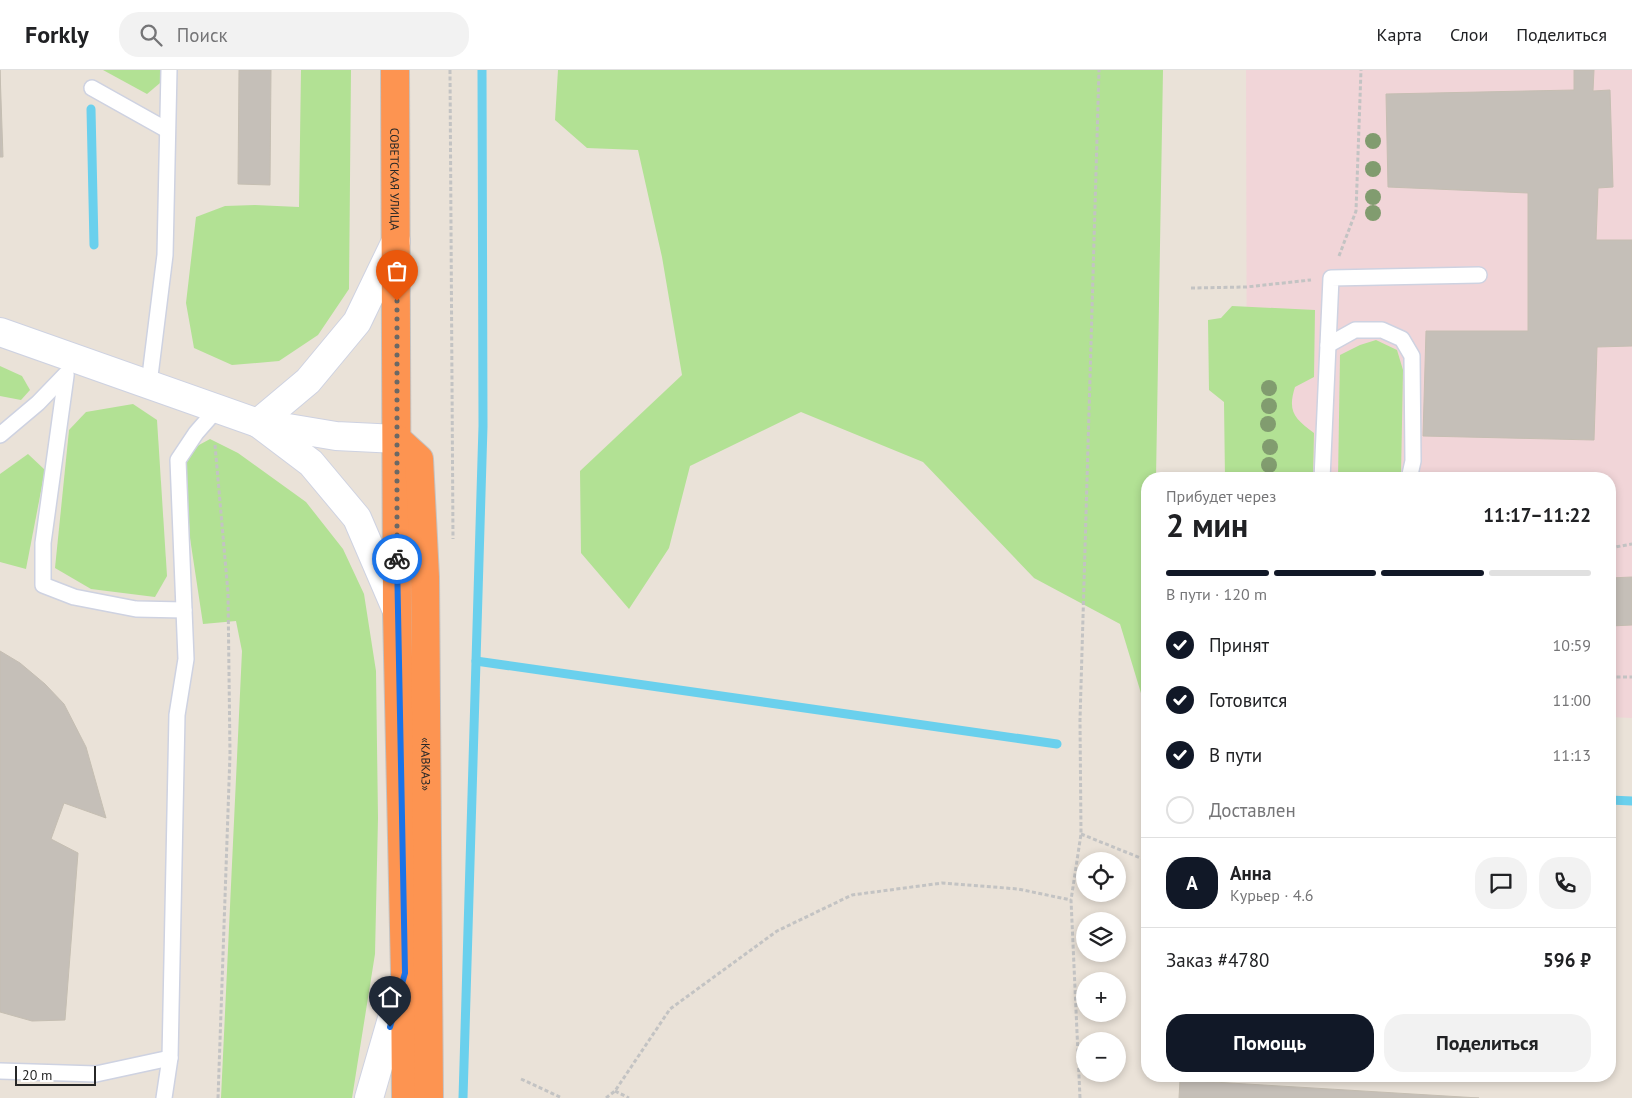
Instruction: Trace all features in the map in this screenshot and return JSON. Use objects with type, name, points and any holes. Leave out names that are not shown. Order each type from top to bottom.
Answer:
[{"type":"highway","name":"СОВЕТСКАЯ УЛИЦА","points":[[395,70],[397,611],[406,1098]]},
{"type":"highway","name":"«КАВКАЗ»","points":[[397,439],[419,459],[425,577],[429,1098]]},
{"type":"street","points":[[258,423],[308,381],[357,322],[396,241]]},
{"type":"street","points":[[0,332],[68,366],[149,384],[258,423],[336,436],[397,439]]},
{"type":"street","points":[[258,423],[311,463],[357,518],[397,611]]},
{"type":"street","points":[[369,1098],[405,973]]},
{"type":"lane","points":[[149,384],[164,254],[168,70]]},
{"type":"lane","points":[[92,88],[167,130]]},
{"type":"lane","points":[[1322,472],[1331,278],[1479,275]]},
{"type":"lane","points":[[1328,345],[1356,330],[1382,330],[1402,339],[1412,356],[1413,461],[1411,472]]},
{"type":"lane","points":[[0,435],[38,404],[68,366]]},
{"type":"lane","points":[[68,366],[43,543],[43,585],[74,597],[136,609],[184,610]]},
{"type":"lane","points":[[164,1098],[170,1058],[177,714],[186,658],[178,460],[196,433],[217,409]]},
{"type":"lane","points":[[0,1071],[96,1074],[170,1058]]},
{"type":"path","points":[[1080,1098],[1071,900],[1081,834],[1080,720],[1099,70]]},
{"type":"path","points":[[1192,288],[1246,287],[1331,278],[1356,211],[1361,70]]},
{"type":"path","points":[[215,444],[228,593],[230,754],[218,1098]]},
{"type":"path","points":[[1616,547],[1632,544]]},
{"type":"path","points":[[1616,677],[1632,677]]},
{"type":"path","points":[[1081,834],[1141,858]]},
{"type":"path","points":[[606,1098],[615,1091],[670,1009],[777,931],[852,895],[942,883],[1018,889],[1071,900]]},
{"type":"path","points":[[520,1079],[562,1098]]},
{"type":"path","points":[[615,1091],[629,1098]]},
{"type":"shaded area","points":[[1246,70],[1632,70],[1632,718],[1616,717],[1616,472],[1247,472]]},
{"type":"green space","points":[[103,70],[160,70],[160,83],[147,94]]},
{"type":"green space","points":[[301,70],[351,70],[349,289],[318,335],[279,361],[232,365],[194,348],[186,303],[196,217],[225,206],[299,207]]},
{"type":"green space","points":[[558,70],[1163,70],[1156,472],[1141,472],[1141,693],[1120,624],[1034,578],[923,462],[801,412],[690,466],[669,548],[629,609],[581,553],[580,471],[682,375],[662,257],[638,150],[587,148],[555,120]]},
{"type":"green space","points":[[1232,306],[1315,310],[1314,377],[1295,387],[1292,403],[1294,414],[1314,433],[1313,472],[1225,472],[1224,402],[1209,390],[1208,320],[1221,318]]},
{"type":"green space","points":[[1376,340],[1397,350],[1403,370],[1401,472],[1338,472],[1340,355],[1360,345]]},
{"type":"green space","points":[[0,366],[22,376],[30,390],[21,400],[0,396]]},
{"type":"green space","points":[[133,404],[157,420],[167,576],[155,597],[91,589],[55,568],[69,430],[86,412]]},
{"type":"green space","points":[[210,439],[238,453],[306,502],[343,549],[364,594],[376,671],[378,818],[375,954],[352,1098],[221,1098],[242,651],[236,621],[203,624],[190,538],[185,456]]},
{"type":"green space","points":[[28,454],[45,470],[26,569],[0,562],[0,474]]},
{"type":"building","points":[[0,70],[3,157],[0,157]]},
{"type":"building","points":[[239,70],[271,70],[270,185],[238,184]]},
{"type":"building","points":[[1574,70],[1594,70],[1593,91],[1610,90],[1613,187],[1598,188],[1596,240],[1632,240],[1632,346],[1597,347],[1594,440],[1423,436],[1426,331],[1528,331],[1528,193],[1388,187],[1386,94],[1574,90]]},
{"type":"building","points":[[1632,577],[1632,625],[1616,626],[1616,578]]},
{"type":"building","points":[[0,651],[20,663],[45,684],[64,704],[86,747],[106,818],[64,803],[51,839],[78,853],[65,1020],[32,1021],[0,1012]]},
{"type":"building","points":[[1180,1082],[1213,1082],[1479,1098],[1179,1098]]},
{"type":"waterway","points":[[463,1098],[483,426],[482,70]]},
{"type":"waterway","points":[[91,109],[94,245]]},
{"type":"waterway","points":[[476,661],[1057,744]]},
{"type":"waterway","points":[[1616,800],[1632,801]]},
{"type":"way so far","points":[[397,301],[397,559]]},
{"type":"route","points":[[390,1027],[405,973],[397,559]]}]
